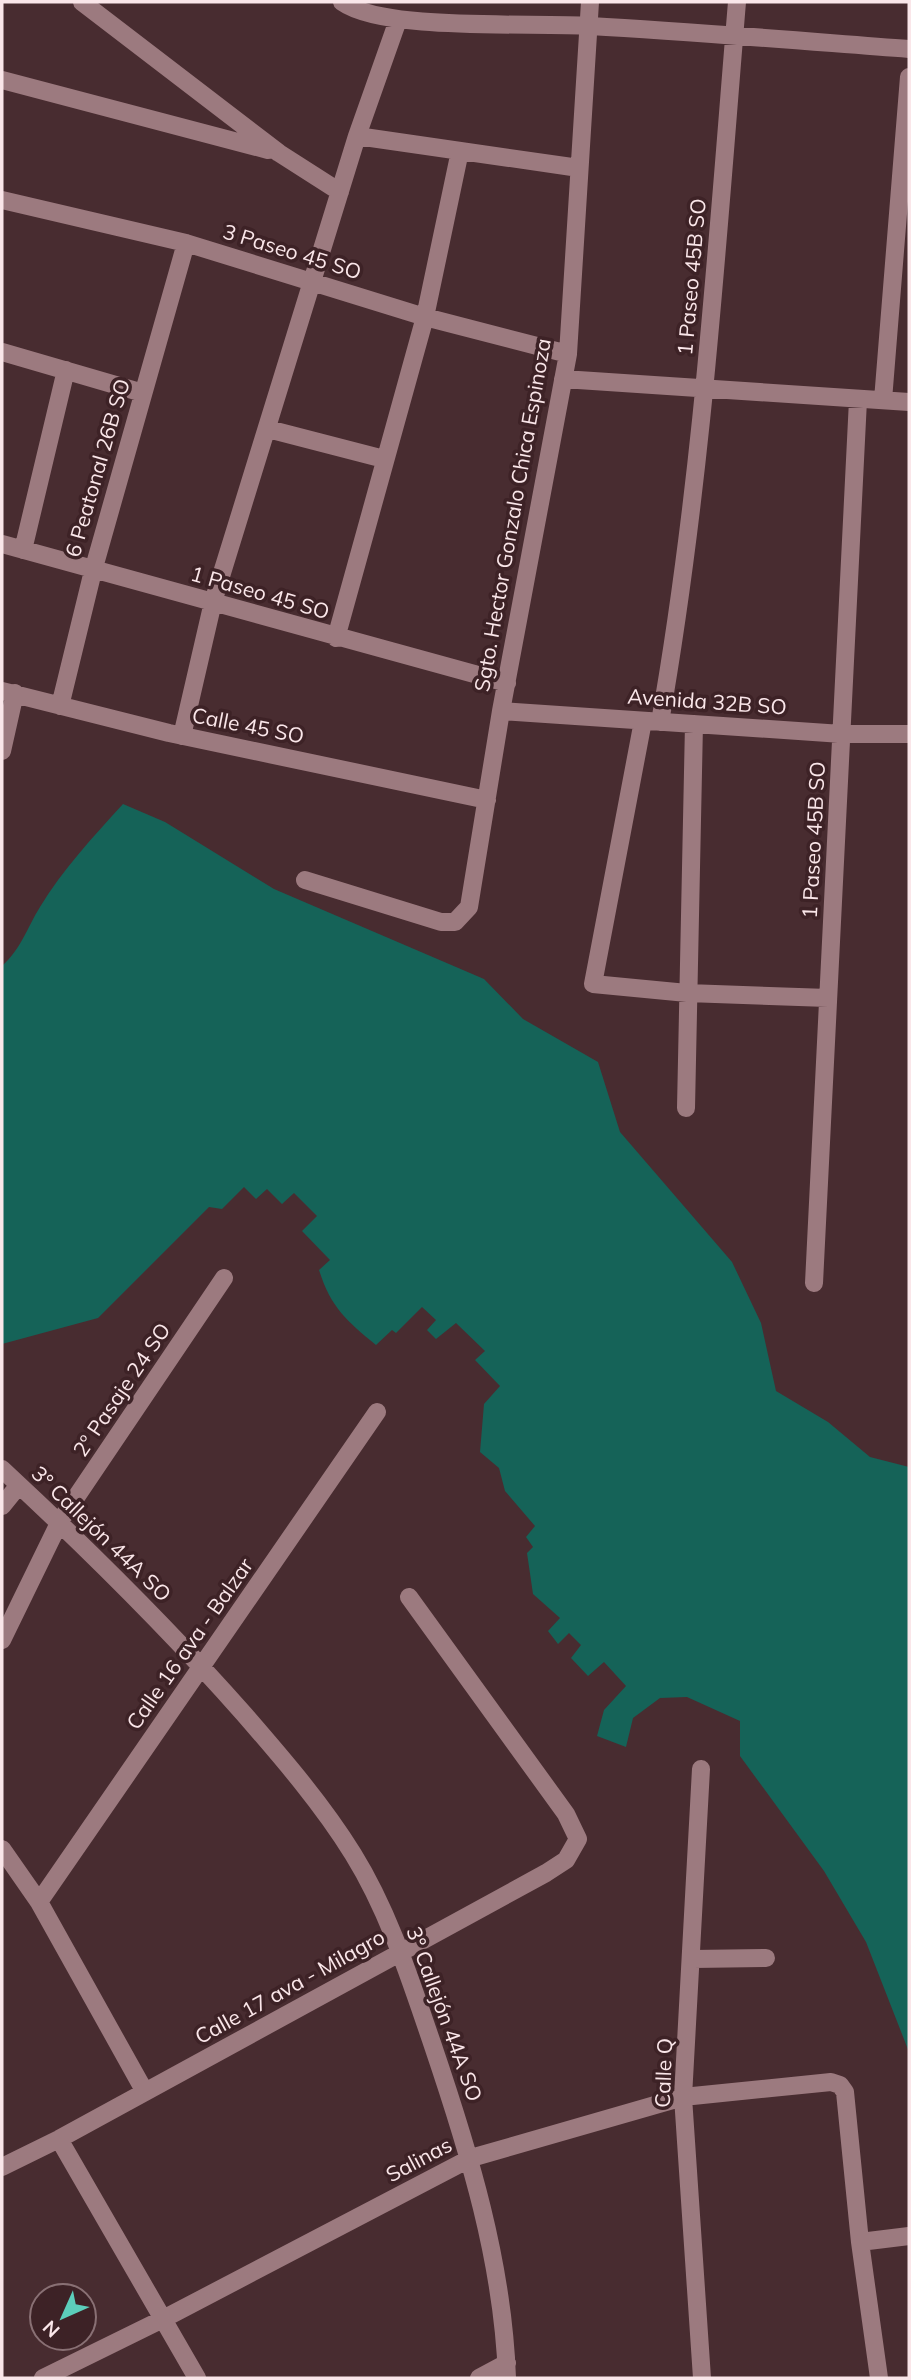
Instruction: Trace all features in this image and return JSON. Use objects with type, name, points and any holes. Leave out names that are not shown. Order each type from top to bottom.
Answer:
[{"type":"street","points":[[82,2],[279,153],[340,192]]},
{"type":"street","points":[[342,2],[364,13],[398,20],[589,26],[909,49]]},
{"type":"street","name":"Sgto. Hector Gonzalo Chica Espinoza","points":[[305,880],[441,922],[455,922],[468,907],[506,683],[568,355],[590,2]]},
{"type":"street","name":"1 Paseo 45B SO","points":[[687,993],[593,984],[683,590],[706,390],[737,2]]},
{"type":"street","points":[[182,736],[213,602],[357,136],[398,20]]},
{"type":"street","points":[[883,400],[909,77]]},
{"type":"street","points":[[2,80],[279,153]]},
{"type":"street","points":[[357,136],[579,168]]},
{"type":"street","points":[[336,638],[425,317],[460,151]]},
{"type":"street","name":"3 Paseo 45 SO","points":[[2,200],[186,243],[425,317],[568,355]]},
{"type":"street","name":"6 Peatonal 26B SO","points":[[60,706],[93,571],[186,243]]},
{"type":"street","points":[[2,352],[143,393]]},
{"type":"street","points":[[23,551],[66,370]]},
{"type":"street","points":[[563,379],[909,402]]},
{"type":"street","name":"1 Paseo 45B SO","points":[[814,1283],[858,400]]},
{"type":"street","points":[[268,429],[384,459]]},
{"type":"street","name":"1 Paseo 45 SO","points":[[2,544],[506,683]]},
{"type":"street","points":[[2,751],[8,692]]},
{"type":"street","name":"Calle 45 SO","points":[[8,692],[182,736],[487,800]]},
{"type":"street","name":"Avenida 32B SO","points":[[501,711],[842,734],[909,734]]},
{"type":"street","points":[[686,1108],[694,724]]},
{"type":"street","points":[[687,993],[828,998]]},
{"type":"street","name":"2º Pasaje 24 SO","points":[[2,1640],[60,1521],[224,1278]]},
{"type":"street","name":"Calle 16 ava - Balzar","points":[[39,1902],[377,1412]]},
{"type":"street","name":"3° Callejón 44A SO","points":[[2,1469],[60,1521],[202,1667],[296,1773],[354,1855],[401,1951],[471,2158],[499,2287],[507,2371]]},
{"type":"street","points":[[2,1506],[19,1485]]},
{"type":"street","name":"Calle 17 ava - Milagro","points":[[2,2167],[59,2140],[558,1866],[574,1850],[578,1839],[575,1828],[409,1597]]},
{"type":"street","name":"Calle Q","points":[[701,1769],[693,1959],[683,2097],[702,2378]]},
{"type":"street","points":[[2,1849],[9,1874],[39,1902],[145,2092]]},
{"type":"street","points":[[693,1959],[766,1958]]},
{"type":"street","name":"Salinas","points":[[43,2378],[471,2158],[683,2097],[831,2082],[840,2085],[845,2092],[860,2242]]},
{"type":"street","points":[[59,2140],[197,2378]]},
{"type":"street","points":[[879,2378],[860,2242],[909,2236]]},
{"type":"street","points":[[479,2378],[507,2371]]},
{"type":"shaded area","points":[[123,804],[165,822],[274,889],[484,979],[523,1019],[598,1062],[620,1132],[732,1262],[761,1323],[776,1391],[828,1422],[870,1457],[909,1467],[909,2052],[866,1942],[824,1871],[740,1756],[740,1721],[687,1697],[660,1698],[633,1718],[626,1747],[597,1736],[604,1710],[626,1686],[604,1662],[588,1676],[571,1658],[581,1645],[569,1633],[558,1644],[548,1631],[560,1618],[533,1594],[527,1553],[533,1547],[526,1537],[535,1526],[505,1491],[499,1468],[480,1452],[484,1404],[500,1386],[475,1360],[485,1351],[456,1323],[436,1339],[427,1330],[436,1320],[422,1307],[396,1333],[392,1330],[376,1345],[348,1321],[329,1294],[319,1270],[330,1260],[302,1231],[317,1216],[294,1193],[282,1204],[267,1189],[256,1199],[244,1187],[222,1209],[209,1207],[98,1318],[2,1344],[2,966],[19,945],[58,880]]}]
